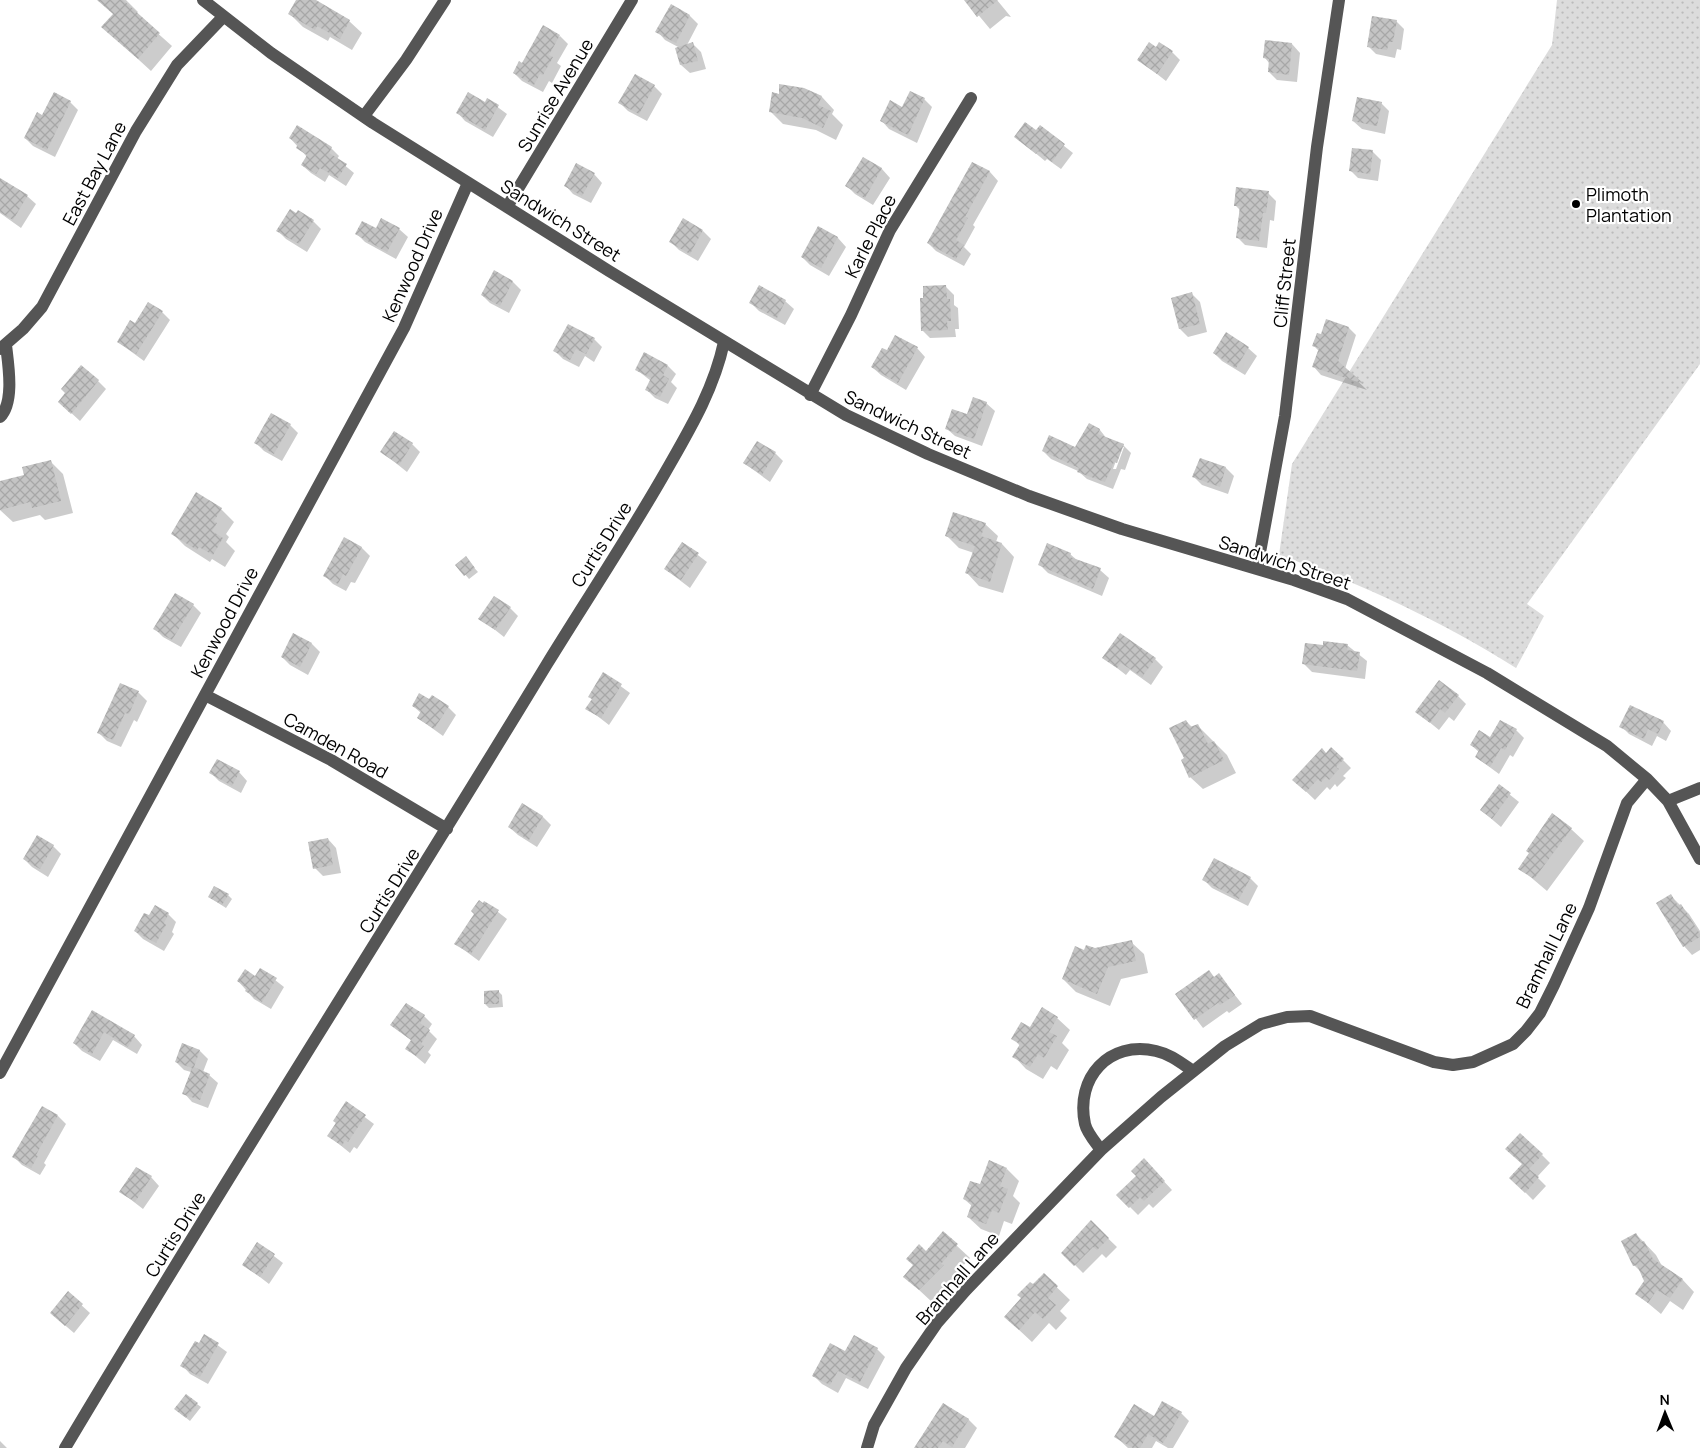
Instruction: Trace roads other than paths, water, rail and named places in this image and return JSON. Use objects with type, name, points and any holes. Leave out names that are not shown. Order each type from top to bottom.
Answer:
[{"type":"street","name":"Sandwich Street","points":[[203,0],[296,71],[364,116],[468,183],[810,395],[905,444],[1029,496],[1177,546],[1257,569],[1347,599],[1419,636],[1569,722],[1616,753],[1647,779],[1668,801],[1700,859]]},
{"type":"street","points":[[364,116],[402,66],[444,0]]},
{"type":"street","name":"Sunrise Avenue","points":[[507,207],[632,0]]},
{"type":"street","name":"Cliff Street","points":[[1257,569],[1284,425],[1317,147],[1339,0]]},
{"type":"street","name":"East Bay Lane","points":[[3,347],[42,307],[136,131],[177,65],[223,17]]},
{"type":"street","name":"Karle Place","points":[[810,395],[851,315],[890,230],[970,98]]},
{"type":"street","name":"Kenwood Drive","points":[[0,1073],[404,328],[468,183]]},
{"type":"street","name":"Curtis Drive","points":[[65,1448],[590,594],[639,518],[698,416],[718,370],[724,342]]},
{"type":"street","points":[[0,417],[6,409],[9,386],[3,347]]},
{"type":"street","name":"Camden Road","points":[[205,695],[331,760],[447,829]]},
{"type":"street","name":"Bramhall Lane","points":[[867,1448],[874,1425],[906,1368],[937,1323],[1029,1223],[1100,1150],[1225,1046],[1261,1024],[1287,1017],[1310,1016],[1434,1062],[1453,1065],[1479,1060],[1513,1044],[1540,1013],[1554,986],[1589,908],[1627,803],[1647,779]]},
{"type":"street","points":[[1668,801],[1700,788]]},
{"type":"street","points":[[1100,1150],[1085,1125],[1084,1099],[1088,1079],[1108,1057],[1129,1049],[1155,1051],[1173,1057],[1193,1072]]},
{"type":"place","name":"Plimoth Plantation","points":[[1576,204]]}]
